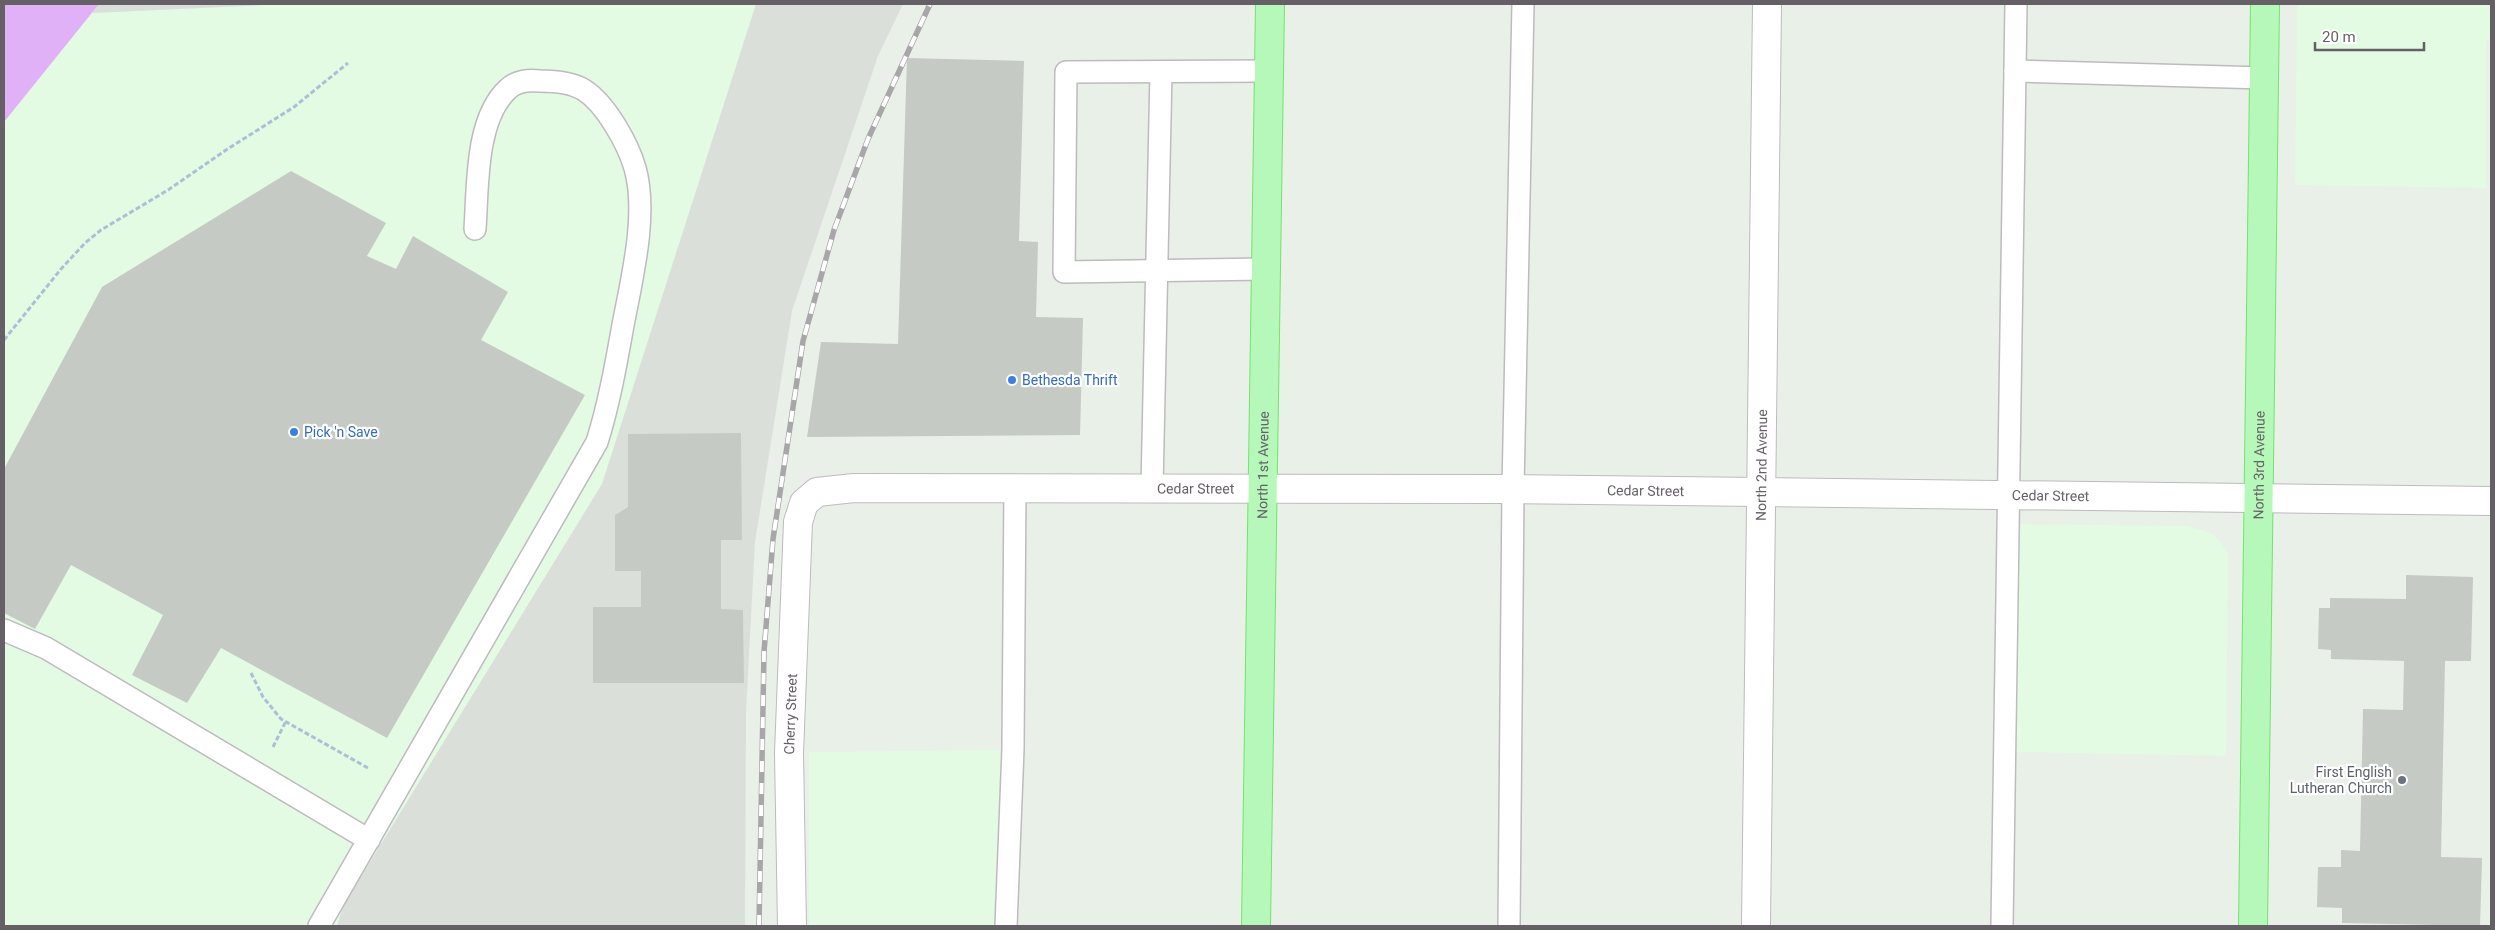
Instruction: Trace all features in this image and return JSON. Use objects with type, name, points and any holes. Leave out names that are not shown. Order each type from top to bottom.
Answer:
[{"type":"main road","name":"North 1st Avenue","points":[[1256,926],[1261,488],[1270,4]]},
{"type":"main road","name":"North 3rd Avenue","points":[[2253,926],[2265,4]]},
{"type":"street","name":"North 2nd Avenue","points":[[1756,926],[1767,4]]},
{"type":"street","name":"Cedar Street","points":[[804,503],[817,492],[854,488],[1015,487],[1513,489],[2491,501]]},
{"type":"street","name":"Cherry Street","points":[[792,926],[789,753],[798,522],[804,503]]},
{"type":"lane","points":[[1509,926],[1513,489],[1523,4]]},
{"type":"lane","points":[[2002,926],[2016,4]]},
{"type":"lane","points":[[1265,269],[1064,272],[1066,72],[1269,71]]},
{"type":"lane","points":[[2015,71],[2264,78]]},
{"type":"lane","points":[[1152,488],[1161,72]]},
{"type":"lane","points":[[319,926],[597,442],[607,410],[631,283],[640,199],[636,170],[628,146],[608,115],[584,90],[560,82],[525,80],[508,88],[486,125],[481,154],[475,229]]},
{"type":"lane","points":[[1006,926],[1013,749],[1015,487]]},
{"type":"lane","points":[[4,630],[46,648],[369,840]]},
{"type":"path","points":[[4,340],[61,269],[96,234],[168,190],[294,107],[348,63]]},
{"type":"path","points":[[251,672],[270,707],[286,721],[368,768]]},
{"type":"path","points":[[274,745],[286,721]]},
{"type":"shaded area","points":[[4,4],[99,4],[4,122]]},
{"type":"shaded area","points":[[99,4],[286,4],[92,13]]},
{"type":"shaded area","points":[[286,4],[756,4],[602,484],[343,906],[337,926],[4,926],[4,122],[92,13]]},
{"type":"shaded area","points":[[756,4],[903,4],[878,56],[792,311],[755,542],[746,712],[745,926],[337,926],[343,906],[602,484]]},
{"type":"shaded area","points":[[2297,4],[2491,4],[2491,41],[2486,41],[2486,188],[2295,185]]},
{"type":"shaded area","points":[[2016,524],[2187,526],[2209,532],[2218,539],[2228,553],[2226,756],[2014,752]]},
{"type":"shaded area","points":[[1004,750],[997,926],[809,926],[809,752]]},
{"type":"building","points":[[907,58],[1024,61],[1019,241],[1038,242],[1036,317],[1083,318],[1080,435],[807,437],[821,342],[898,344]]},
{"type":"building","name":"Pick 'n Save","points":[[291,171],[386,223],[367,256],[396,269],[413,236],[508,292],[481,340],[585,395],[387,738],[221,648],[187,703],[132,675],[163,615],[71,565],[35,629],[4,613],[4,469],[102,287]]},
{"type":"building","points":[[741,433],[742,540],[721,540],[721,609],[743,610],[744,683],[593,683],[593,607],[641,607],[641,571],[615,571],[615,515],[628,507],[628,434]]},
{"type":"building","name":"First English Lutheran Church","points":[[2406,575],[2473,577],[2471,661],[2445,661],[2441,857],[2482,858],[2480,926],[2342,923],[2342,908],[2317,907],[2318,867],[2341,867],[2341,850],[2360,851],[2363,709],[2403,710],[2404,661],[2331,659],[2331,650],[2318,649],[2319,608],[2330,608],[2330,598],[2406,599]]},
{"type":"railway","points":[[759,926],[764,652],[773,539],[803,341],[834,230],[868,139],[930,4]]},
{"type":"place","name":"Bethesda Thrift","points":[[1012,380]]},
{"type":"place","name":"Pick 'n Save","points":[[294,432]]},
{"type":"place","name":"First English Lutheran Church","points":[[2402,780]]}]
